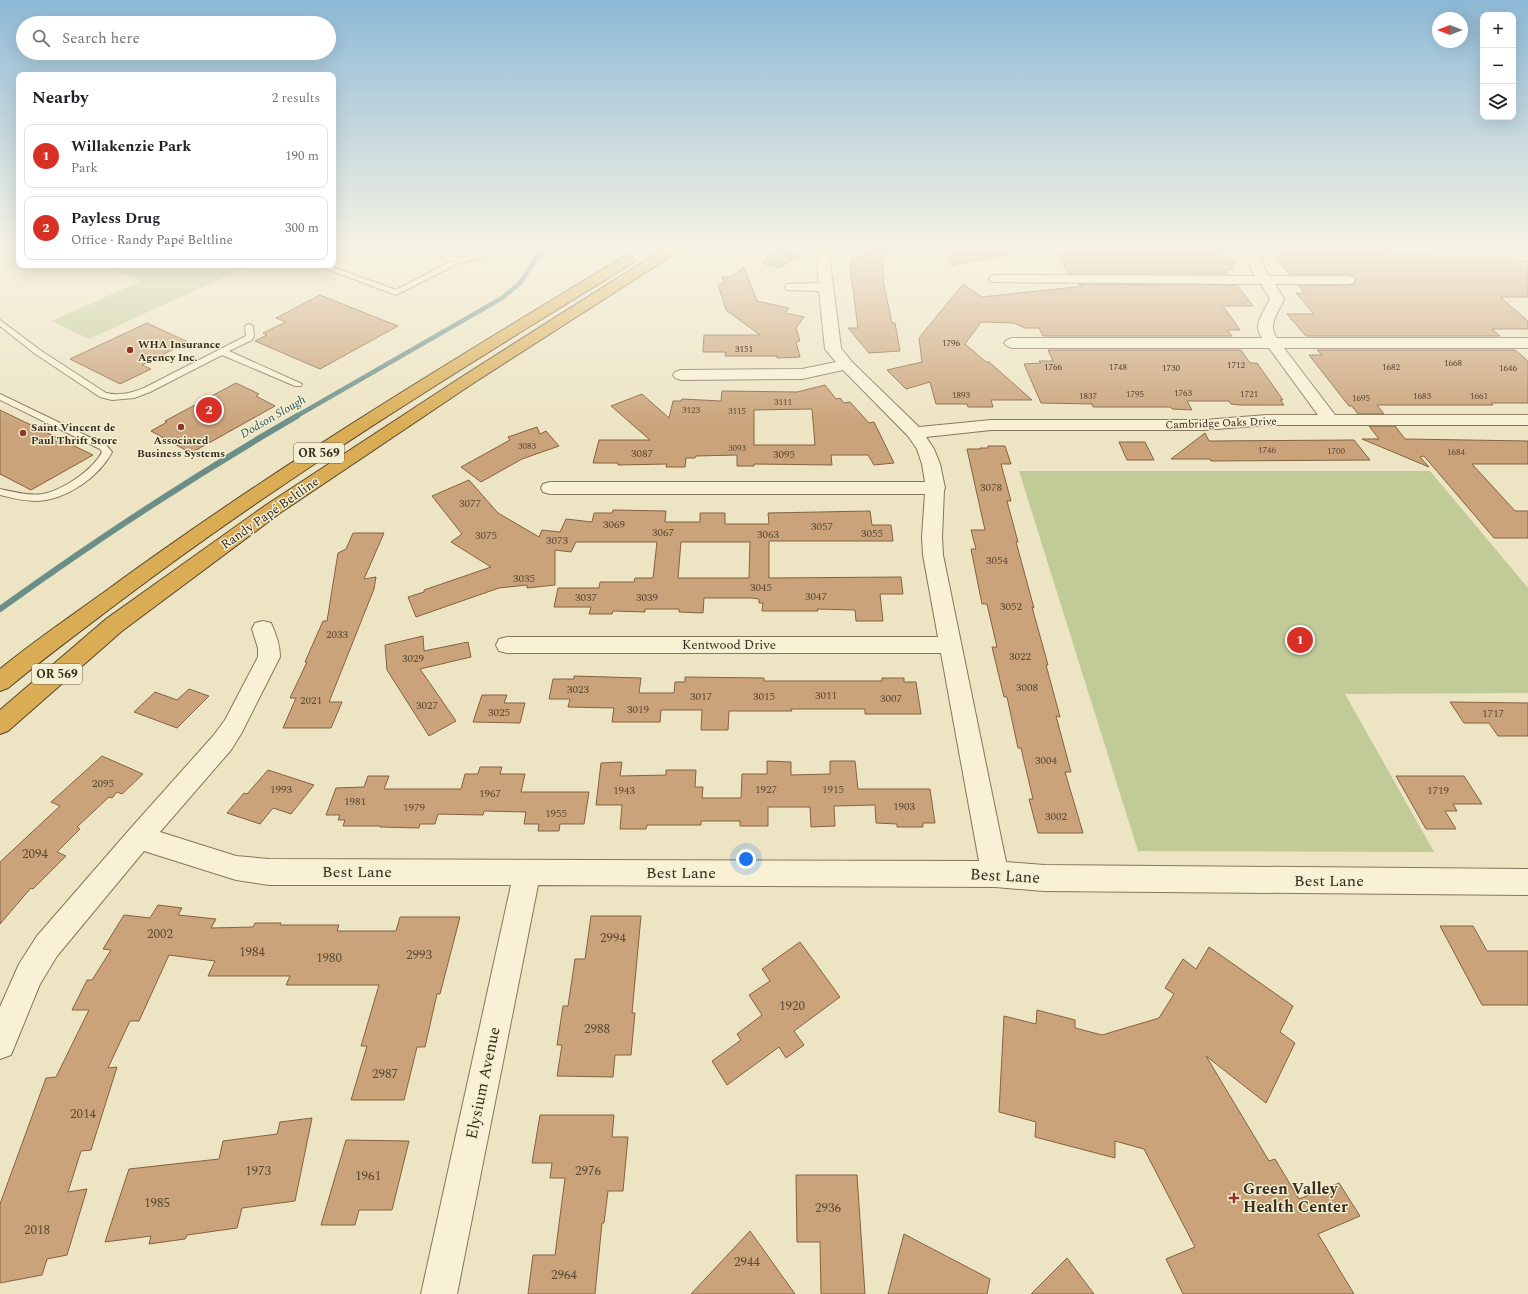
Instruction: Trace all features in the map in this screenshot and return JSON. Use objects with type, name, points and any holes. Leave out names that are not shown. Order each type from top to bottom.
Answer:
[{"type":"highway","name":"Randy Papé Beltline","points":[[0,682],[148,568],[249,499],[402,399],[553,306]]},
{"type":"highway","name":"Randy Papé Beltline","points":[[0,724],[114,625],[273,509],[583,306]]},
{"type":"highway","points":[[0,736],[114,625]]},
{"type":"street","points":[[827,306],[832,346],[846,365],[922,442],[932,462],[936,488],[932,545],[995,874]]},
{"type":"street","points":[[1274,306],[1264,327],[1265,332],[1271,343],[1330,420]]},
{"type":"street","points":[[1012,343],[1528,343]]},
{"type":"street","points":[[681,375],[802,374],[846,365]]},
{"type":"street","name":"Cambridge Oaks Drive","points":[[914,433],[980,425],[1204,425],[1262,420],[1528,420]]},
{"type":"street","points":[[550,488],[936,488]]},
{"type":"street","points":[[0,1044],[22,990],[47,946],[139,837],[222,743],[233,727],[269,657],[269,648],[263,629]]},
{"type":"street","name":"Kentwood Drive","points":[[507,645],[950,644]]},
{"type":"street","name":"Best Lane","points":[[139,837],[236,868],[257,872],[995,874],[1044,878],[1528,882]]},
{"type":"street","name":"Elysium Avenue","points":[[439,1294],[527,872]]},
{"type":"lane","points":[[0,322],[16,336],[53,362],[103,395],[112,397],[131,396],[147,390],[223,352],[249,338],[249,326]]},
{"type":"lane","points":[[223,352],[298,384]]},
{"type":"lane","points":[[0,397],[102,447],[107,452],[105,459],[96,468],[82,479],[59,491],[44,496],[30,498],[0,492]]},
{"type":"green space","points":[[84,306],[160,306],[89,339],[51,321]]},
{"type":"green space","points":[[1019,471],[1430,471],[1528,588],[1528,693],[1345,694],[1434,852],[1138,851]]},
{"type":"building","points":[[298,306],[349,306],[398,326],[320,369],[255,341],[267,335],[263,333],[286,322],[276,318]]},
{"type":"building","points":[[725,306],[782,306],[789,308],[785,313],[804,317],[796,328],[800,341],[796,342],[800,357],[777,358],[777,356],[725,356],[726,352],[703,352],[704,335],[760,335],[726,310]]},
{"type":"building","points":[[855,306],[889,306],[892,323],[895,323],[900,351],[869,353],[848,328],[858,328]]},
{"type":"building","points":[[945,306],[1223,306],[1240,330],[1227,330],[1232,336],[1043,336],[1039,328],[1025,328],[1014,323],[981,322],[965,344],[986,362],[989,362],[1032,400],[991,400],[993,407],[968,407],[967,404],[936,404],[930,382],[906,389],[887,370],[922,362],[919,338]]},
{"type":"building","points":[[1307,306],[1511,306],[1528,321],[1528,329],[1492,329],[1500,336],[1306,336],[1287,314],[1314,314]]},
{"type":"building","name":"WHA Insurance Agency Inc.","points":[[147,323],[188,342],[142,365],[151,369],[120,384],[70,359]]},
{"type":"building","points":[[1048,350],[1241,350],[1250,363],[1257,363],[1283,400],[1280,400],[1284,405],[1240,405],[1231,404],[1229,401],[1187,401],[1192,410],[1172,409],[1171,407],[1093,407],[1092,404],[1041,403],[1024,364],[1041,363],[1039,361],[1053,361]]},
{"type":"building","points":[[1317,350],[1515,350],[1528,361],[1528,403],[1491,403],[1493,405],[1377,405],[1384,414],[1358,414],[1352,406],[1349,406],[1309,355],[1322,355]]},
{"type":"building","points":[[236,383],[259,394],[256,396],[275,406],[191,453],[151,431],[167,422],[165,421]]},
{"type":"building","points":[[825,385],[836,399],[840,398],[844,403],[850,402],[869,423],[874,422],[894,463],[874,465],[868,455],[831,455],[832,465],[754,464],[754,466],[737,466],[737,455],[696,456],[695,458],[686,458],[685,467],[666,467],[667,464],[618,465],[618,463],[593,463],[599,440],[650,440],[611,406],[642,394],[669,418],[673,401],[681,401],[682,399],[721,401],[722,391],[797,392]],"holes":[[[812,409],[815,445],[754,445],[754,410]]]},
{"type":"building","name":"Saint Vincent de Paul Thrift Store","points":[[0,410],[93,455],[31,490],[0,474]]},
{"type":"building","points":[[1369,426],[1395,426],[1405,439],[1528,441],[1528,464],[1472,464],[1515,511],[1528,511],[1528,538],[1494,538],[1424,456],[1420,457],[1429,467],[1362,439],[1379,439]]},
{"type":"building","points":[[537,427],[540,434],[546,431],[559,446],[522,459],[481,482],[461,467],[510,440],[508,437]]},
{"type":"building","points":[[1205,433],[1209,441],[1354,440],[1370,460],[1211,461],[1210,459],[1171,459]]},
{"type":"building","points":[[1119,442],[1145,442],[1154,460],[1127,460]]},
{"type":"building","points":[[988,446],[1005,446],[1011,464],[1001,464],[1011,501],[1007,501],[1018,542],[1016,542],[1034,608],[1032,607],[1048,665],[1046,665],[1060,717],[1056,716],[1071,772],[1065,772],[1083,833],[1038,833],[1029,799],[1033,799],[1021,748],[1018,748],[1007,697],[1004,697],[992,647],[997,647],[987,604],[982,604],[971,549],[976,549],[971,530],[985,530],[967,449],[988,448]]},
{"type":"building","points":[[469,480],[498,513],[539,537],[542,530],[560,532],[566,519],[592,522],[594,513],[612,513],[613,510],[666,511],[665,522],[700,522],[700,513],[725,513],[725,524],[769,524],[768,513],[870,511],[872,525],[891,525],[893,541],[769,541],[769,578],[901,577],[903,594],[880,594],[883,621],[856,621],[855,610],[817,609],[818,611],[762,611],[763,603],[759,603],[759,599],[751,598],[704,598],[703,613],[679,612],[679,609],[645,609],[645,612],[613,611],[612,614],[589,614],[591,607],[554,607],[558,588],[599,588],[600,582],[634,582],[635,578],[653,578],[657,542],[576,542],[571,552],[555,550],[555,585],[527,588],[527,585],[499,588],[416,617],[408,597],[491,567],[451,542],[462,534],[432,496]],"holes":[[[681,542],[750,542],[749,578],[678,578]]]},
{"type":"building","points":[[353,533],[384,533],[364,579],[376,577],[374,589],[329,702],[342,702],[331,728],[283,728],[296,698],[290,698],[307,662],[305,662],[323,621],[327,621],[338,553],[346,549]]},
{"type":"building","points":[[423,636],[424,651],[468,642],[471,657],[420,669],[456,721],[429,736],[387,670],[385,645]]},
{"type":"building","points":[[574,676],[641,678],[639,693],[674,693],[675,682],[685,682],[685,677],[764,678],[764,681],[882,681],[882,678],[904,678],[904,682],[916,682],[921,714],[865,714],[865,709],[729,711],[728,730],[701,730],[702,710],[661,710],[660,722],[612,722],[614,708],[568,707],[570,699],[549,699],[553,679],[574,679]]},
{"type":"building","points":[[189,689],[209,696],[177,728],[134,712],[155,692],[177,700]]},
{"type":"building","points":[[482,695],[507,695],[504,703],[525,703],[520,723],[473,722]]},
{"type":"building","points":[[1450,702],[1528,703],[1528,736],[1498,736],[1489,723],[1464,723]]},
{"type":"building","points":[[102,756],[143,774],[122,794],[117,792],[112,798],[109,797],[77,827],[80,829],[57,852],[66,856],[33,889],[31,888],[0,924],[0,862],[60,806],[51,802]]},
{"type":"building","points":[[767,761],[791,762],[791,775],[830,774],[830,761],[855,761],[858,789],[930,789],[935,823],[923,823],[923,827],[897,827],[897,824],[876,823],[875,805],[834,806],[835,826],[811,827],[810,807],[768,807],[768,826],[740,826],[740,821],[701,821],[701,825],[647,825],[646,829],[620,829],[622,805],[596,805],[601,763],[622,762],[620,776],[666,775],[666,770],[696,770],[695,787],[703,787],[702,798],[741,798],[742,774],[767,774]]},
{"type":"building","points":[[480,767],[502,767],[500,774],[525,774],[521,792],[589,792],[584,824],[560,824],[559,831],[538,831],[539,824],[524,824],[526,812],[484,811],[483,815],[438,814],[435,824],[420,824],[419,828],[343,826],[345,820],[338,820],[340,815],[326,815],[336,788],[364,787],[368,776],[389,776],[384,789],[461,789],[465,774],[478,774]]},
{"type":"building","points":[[268,770],[314,785],[291,814],[273,808],[260,824],[227,813],[244,793],[247,794]]},
{"type":"building","points":[[1396,776],[1464,776],[1482,804],[1453,804],[1457,811],[1445,811],[1456,829],[1426,829]]},
{"type":"building","points":[[158,905],[182,908],[178,915],[216,919],[211,928],[253,927],[255,923],[281,923],[280,925],[339,925],[337,931],[396,931],[400,917],[460,917],[440,994],[437,994],[425,1047],[417,1047],[404,1100],[351,1100],[367,1046],[361,1046],[379,985],[286,985],[290,976],[208,976],[215,961],[169,955],[139,1021],[130,1021],[108,1068],[117,1067],[91,1150],[81,1151],[68,1192],[87,1189],[67,1255],[47,1259],[42,1275],[0,1283],[0,1204],[46,1078],[56,1077],[89,1010],[72,1010],[87,980],[92,980],[111,950],[103,949],[124,915],[150,918]]},
{"type":"building","points":[[591,916],[641,916],[632,1013],[635,1013],[631,1055],[615,1055],[613,1077],[557,1076],[562,1045],[557,1045],[563,1006],[568,1006],[575,959],[585,959]]},
{"type":"building","points":[[1440,926],[1473,926],[1487,951],[1528,951],[1528,1005],[1482,1005]]},
{"type":"building","points":[[800,942],[840,997],[794,1031],[804,1045],[786,1058],[779,1047],[727,1085],[712,1061],[741,1040],[737,1034],[762,1015],[749,995],[770,981],[762,969]]},
{"type":"building","name":"Green Valley Health Center","points":[[1209,947],[1293,1006],[1280,1032],[1295,1043],[1266,1103],[1206,1056],[1269,1161],[1275,1159],[1299,1199],[1339,1183],[1360,1216],[1318,1234],[1354,1294],[1183,1294],[1166,1259],[1195,1247],[1144,1149],[1115,1141],[1115,1158],[1035,1137],[1036,1122],[999,1112],[1004,1016],[1036,1024],[1037,1010],[1075,1020],[1075,1028],[1102,1035],[1159,1018],[1174,994],[1165,988],[1183,959],[1196,969]]},
{"type":"building","points":[[540,1115],[614,1115],[612,1137],[628,1137],[623,1191],[608,1191],[604,1223],[602,1223],[595,1294],[528,1294],[533,1255],[555,1255],[565,1178],[550,1178],[552,1163],[532,1163]]},
{"type":"building","points":[[312,1118],[295,1201],[242,1208],[237,1228],[187,1235],[185,1239],[149,1244],[151,1236],[105,1242],[129,1169],[219,1159],[223,1141],[277,1134],[280,1122]]},
{"type":"building","points":[[346,1140],[409,1141],[392,1210],[359,1210],[355,1225],[321,1225]]},
{"type":"building","points":[[796,1175],[857,1175],[865,1294],[821,1294],[820,1242],[797,1242]]},
{"type":"building","points":[[750,1231],[795,1294],[691,1294]]},
{"type":"building","points":[[904,1234],[990,1279],[987,1294],[888,1294]]},
{"type":"building","points":[[1067,1258],[1094,1294],[1031,1294]]},
{"type":"waterway","name":"Dodson Slough","points":[[295,417],[487,306]]},
{"type":"waterway","name":"Dodson Slough","points":[[0,609],[146,509],[221,461],[297,416]]},
{"type":"place","name":"WHA Insurance Agency Inc.","points":[[130,350]]},
{"type":"place","name":"Payless Drug","points":[[209,410]]},
{"type":"place","name":"Associated Business Systems","points":[[181,427]]},
{"type":"place","name":"Saint Vincent de Paul Thrift Store","points":[[23,433]]},
{"type":"place","name":"Willakenzie Park","points":[[1300,640]]},
{"type":"place","name":"Green Valley Health Center","points":[[1234,1198]]}]
